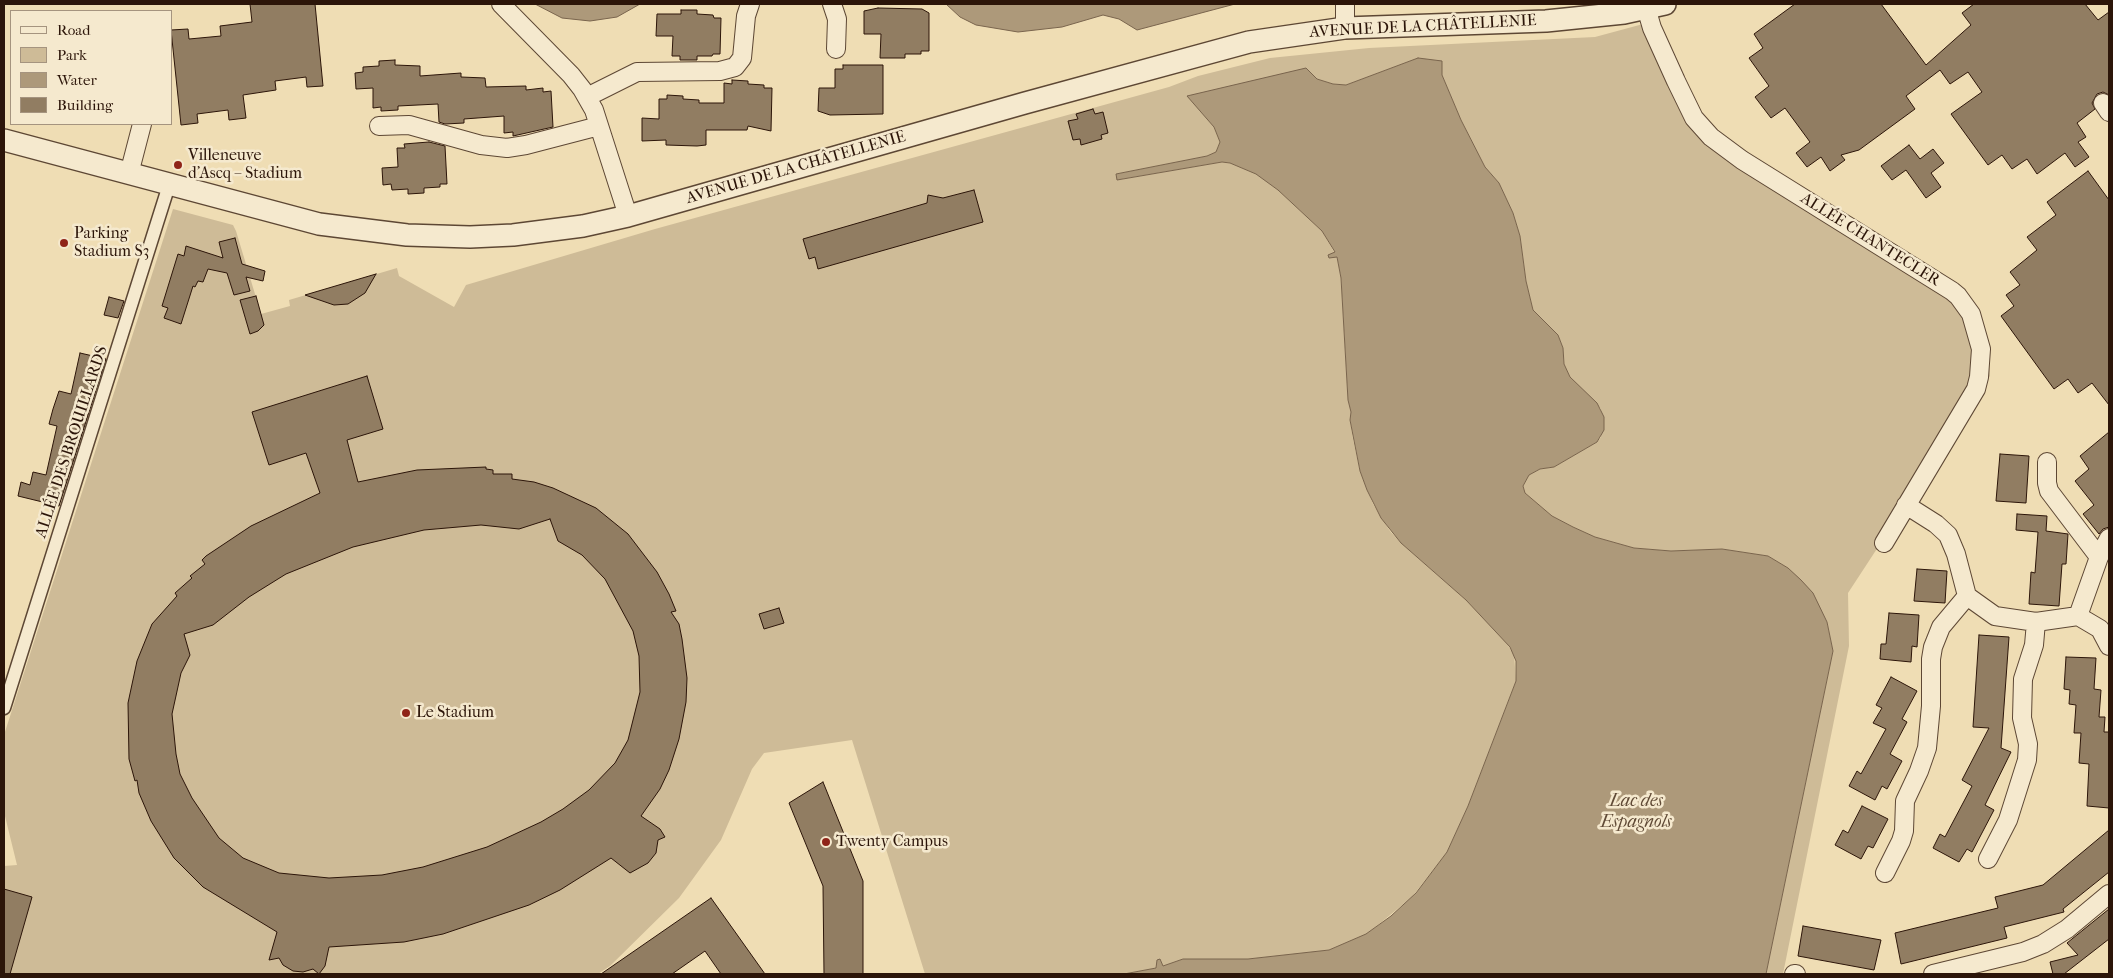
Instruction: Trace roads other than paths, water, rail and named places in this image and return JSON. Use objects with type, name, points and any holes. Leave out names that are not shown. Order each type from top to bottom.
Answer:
[{"type":"street","points":[[501,4],[571,75],[587,97],[599,126],[628,216]]},
{"type":"street","points":[[587,97],[637,72],[720,71],[734,67],[742,58],[746,16],[750,4]]},
{"type":"street","points":[[832,4],[837,19],[836,49]]},
{"type":"street","points":[[1345,4],[1345,28]]},
{"type":"street","name":"AVENUE DE LA CHÂTELLENIE","points":[[4,140],[306,221],[407,235],[457,237],[513,235],[583,226],[628,216],[1210,52],[1275,37],[1345,28],[1518,23],[1616,14],[1646,5]]},
{"type":"street","name":"ALLÉE CHANTECLER","points":[[1646,5],[1656,39],[1688,107],[1711,137],[1742,160],[1952,291],[1971,314],[1982,349],[1976,389],[1884,543]]},
{"type":"street","points":[[129,174],[142,125]]},
{"type":"street","points":[[379,126],[409,125],[481,145],[507,148],[526,145],[599,126]]},
{"type":"street","name":"ALLÉE DES BROUILLARDS","points":[[4,708],[169,185]]},
{"type":"street","points":[[2047,462],[2049,491],[2099,557]]},
{"type":"street","points":[[1906,505],[1936,524],[1948,535],[1956,554],[1967,596],[1995,616],[2036,622],[2078,616],[2100,629],[2109,646]]},
{"type":"street","points":[[2078,616],[2099,557],[2109,538]]},
{"type":"street","points":[[1885,873],[1901,841],[1904,801],[1919,771],[1927,748],[1933,647],[1941,627],[1967,596]]},
{"type":"street","points":[[1988,859],[2008,820],[2027,760],[2028,744],[2022,718],[2023,679],[2034,645],[2036,622]]},
{"type":"street","points":[[1933,974],[2023,952],[2043,944],[2067,929],[2109,894]]},
{"type":"water","points":[[535,4],[640,4],[617,17],[590,21],[562,18]]},
{"type":"water","points":[[946,4],[1235,4],[1137,30],[1119,19],[1103,15],[1062,27],[1018,32],[976,25],[960,17]]},
{"type":"water","name":"Lac des Espagnols","points":[[1418,58],[1442,61],[1442,75],[1461,120],[1485,167],[1499,183],[1513,213],[1520,236],[1526,281],[1533,310],[1558,335],[1563,348],[1564,364],[1570,377],[1597,403],[1604,417],[1604,430],[1597,442],[1554,467],[1540,469],[1529,475],[1523,486],[1525,493],[1552,516],[1573,527],[1595,537],[1634,548],[1671,551],[1722,549],[1768,556],[1788,568],[1813,593],[1827,622],[1833,651],[1766,974],[1124,974],[1156,968],[1157,960],[1160,959],[1163,966],[1183,959],[1248,959],[1329,950],[1366,934],[1391,916],[1416,893],[1447,852],[1468,806],[1516,681],[1516,661],[1510,647],[1466,600],[1401,543],[1381,518],[1367,490],[1360,471],[1350,420],[1351,412],[1348,400],[1341,278],[1337,257],[1329,258],[1328,255],[1335,252],[1322,231],[1278,190],[1256,174],[1230,163],[1222,162],[1117,180],[1116,174],[1207,156],[1216,152],[1220,142],[1214,127],[1187,96],[1306,68],[1317,79],[1333,84],[1346,85]]},
{"type":"place","name":"Villeneuve d'Ascq – Stadium","points":[[178,165]]},
{"type":"place","name":"Parking Stadium S3","points":[[64,243]]},
{"type":"place","name":"Le Stadium","points":[[406,713]]},
{"type":"place","name":"Twenty Campus","points":[[826,842]]}]
